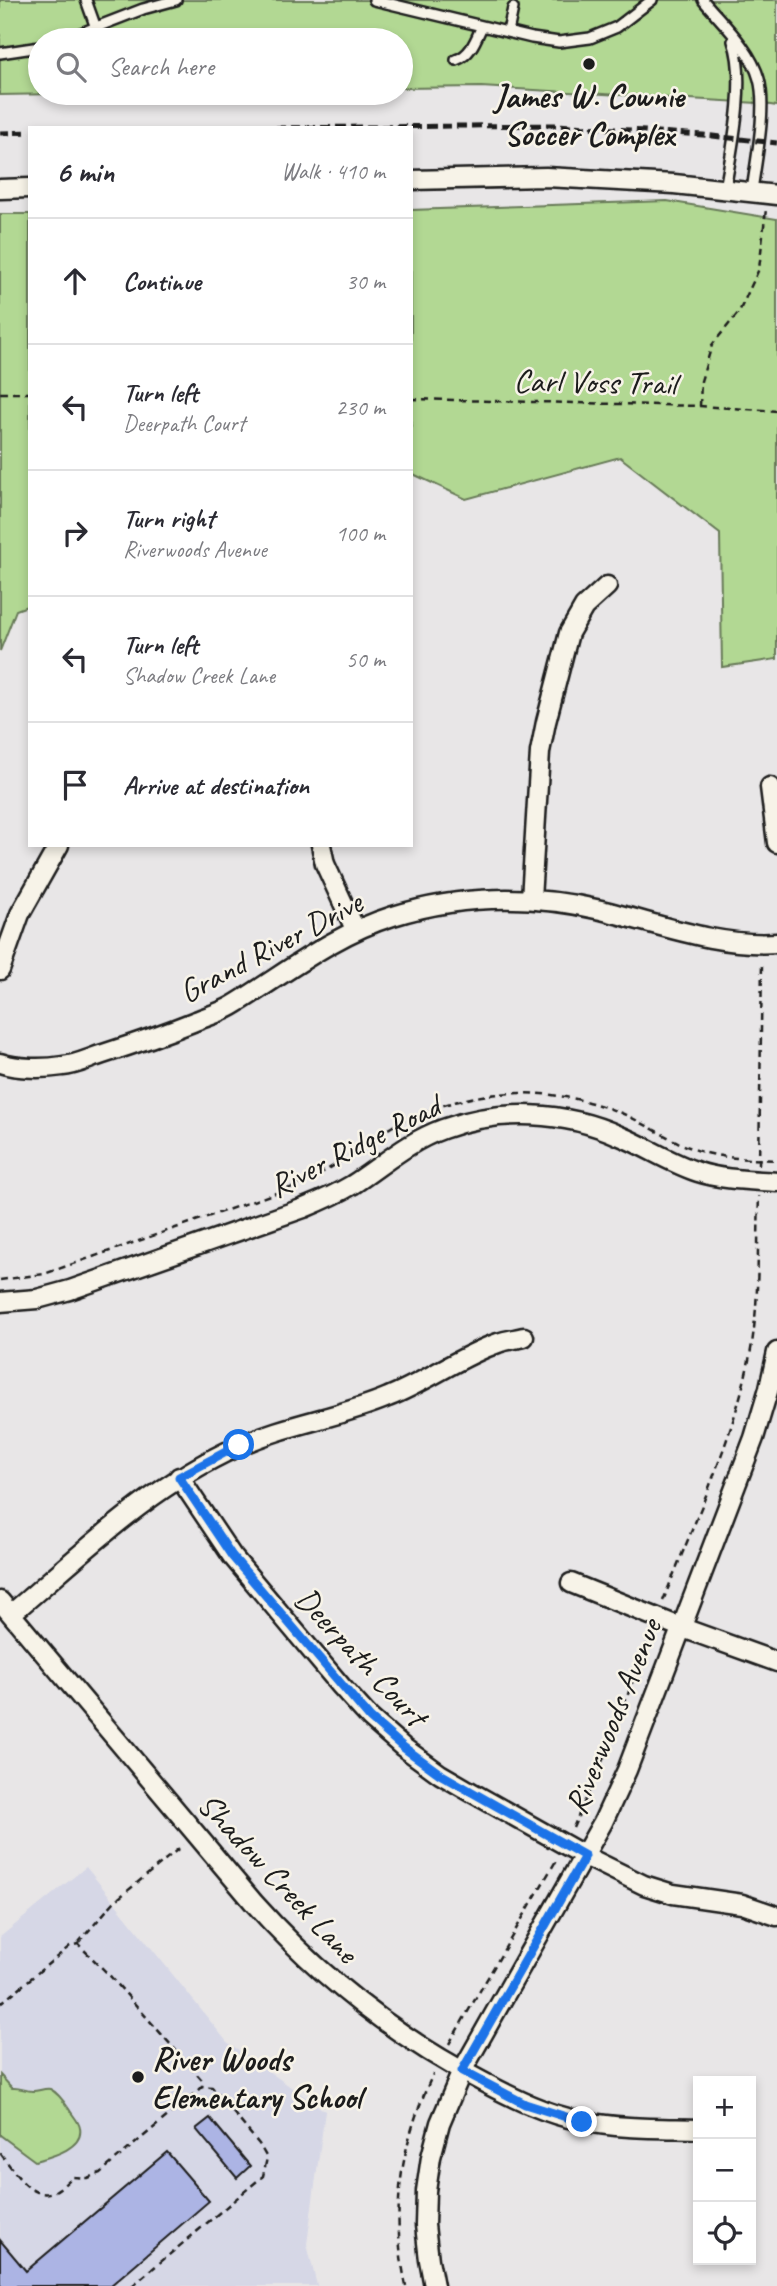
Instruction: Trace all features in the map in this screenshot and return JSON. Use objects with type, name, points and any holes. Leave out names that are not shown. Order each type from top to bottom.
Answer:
[{"type":"street","points":[[413,180],[546,177],[752,191],[771,200]]},
{"type":"street","points":[[0,189],[28,188]]},
{"type":"street","points":[[531,899],[539,765],[546,722],[569,633],[584,607],[607,586]]},
{"type":"street","points":[[770,787],[777,843]]},
{"type":"street","points":[[0,970],[20,914],[58,847]]},
{"type":"street","points":[[321,847],[325,864],[355,929]]},
{"type":"street","name":"Grand River Drive","points":[[0,1063],[11,1067],[64,1066],[147,1040],[229,1007],[304,958],[355,929],[393,916],[444,904],[531,899],[600,910],[735,942],[777,943]]},
{"type":"street","name":"River Ridge Road","points":[[0,1302],[37,1298],[70,1290],[304,1208],[353,1184],[415,1141],[473,1120],[505,1115],[564,1118],[593,1125],[621,1136],[673,1164],[701,1173],[728,1179],[777,1182]]},
{"type":"street","points":[[5,1608],[179,1477],[239,1445],[361,1409],[397,1394],[499,1342],[524,1337]]},
{"type":"street","name":"Riverwoods Avenue","points":[[434,2286],[425,2225],[426,2190],[440,2123],[462,2071],[585,1856],[626,1770],[773,1389],[777,1352]]},
{"type":"street","name":"Deerpath Court","points":[[179,1477],[232,1556],[370,1718],[403,1747],[440,1774],[585,1856],[644,1885],[673,1894],[742,1905],[777,1916]]},
{"type":"street","points":[[571,1583],[777,1662]]},
{"type":"street","name":"Shadow Creek Lane","points":[[5,1608],[286,1939],[363,2006],[462,2071],[525,2104],[573,2119],[611,2126],[693,2129]]},
{"type":"lane","points":[[86,0],[94,28]]},
{"type":"lane","points":[[96,28],[143,9],[176,0]]},
{"type":"lane","points":[[374,0],[559,42],[590,38],[617,27],[652,0]]},
{"type":"lane","points":[[703,0],[747,55],[759,78],[760,119],[752,191]]},
{"type":"lane","points":[[508,32],[513,8]]},
{"type":"lane","points":[[456,60],[462,58],[474,45],[482,26]]},
{"type":"lane","points":[[724,189],[734,138],[739,64],[730,33]]},
{"type":"lane","points":[[0,53],[28,49]]},
{"type":"path","points":[[700,406],[701,381],[712,345],[739,312],[760,269],[771,200]]},
{"type":"path","points":[[0,393],[28,393]]},
{"type":"path","name":"Carl Voss Trail","points":[[413,399],[700,406],[777,411]]},
{"type":"path","points":[[759,1172],[762,955]]},
{"type":"path","points":[[660,1609],[716,1466],[743,1388],[756,1304],[759,1193]]},
{"type":"path","points":[[573,1829],[601,1765],[653,1627]]},
{"type":"path","points":[[0,2004],[70,1945],[78,1944],[114,1902],[196,1834]]},
{"type":"path","points":[[446,2050],[559,1855]]},
{"type":"path","points":[[78,1944],[197,2074],[202,2085]]},
{"type":"path","points":[[407,2286],[398,2216],[398,2189],[412,2122],[435,2068]]},
{"type":"path","points":[[0,2153],[29,2189],[54,2192],[72,2177],[88,2178],[100,2173],[202,2085]]},
{"type":"path","points":[[132,2286],[263,2176],[267,2158],[259,2144],[212,2087],[202,2085]]},
{"type":"shaded area","name":"River Woods Elementary School","points":[[86,1867],[227,2042],[325,2111],[307,2244],[317,2286],[0,2286],[0,1937]]},
{"type":"green space","name":"James W. Cownie Soccer Complex","points":[[0,0],[777,0],[777,106],[481,87],[413,88],[413,28],[28,28],[28,95],[0,95]]},
{"type":"green space","points":[[667,201],[777,219],[777,659],[722,667],[720,534],[620,457],[466,499],[413,474],[413,210]]},
{"type":"green space","points":[[0,214],[28,214],[28,606],[16,610],[0,651]]},
{"type":"green space","points":[[0,2075],[12,2088],[33,2091],[50,2089],[55,2093],[78,2123],[80,2135],[77,2141],[64,2151],[35,2161],[0,2135]]},
{"type":"building","points":[[210,2118],[250,2166],[237,2178],[196,2129]]},
{"type":"building","name":"River Woods Elementary School","points":[[167,2152],[209,2201],[110,2286],[0,2286],[0,2240],[26,2271]]},
{"type":"railway","points":[[413,127],[556,125],[777,143]]},
{"type":"railway","points":[[0,133],[28,132]]},
{"type":"place","name":"James W. Cownie Soccer Complex","points":[[589,64]]},
{"type":"place","name":"River Woods Elementary School","points":[[138,2077]]},
{"type":"route","points":[[239,1445],[179,1477],[232,1556],[341,1686],[370,1718],[440,1774],[585,1856],[462,2071],[525,2104],[582,2122]]}]
